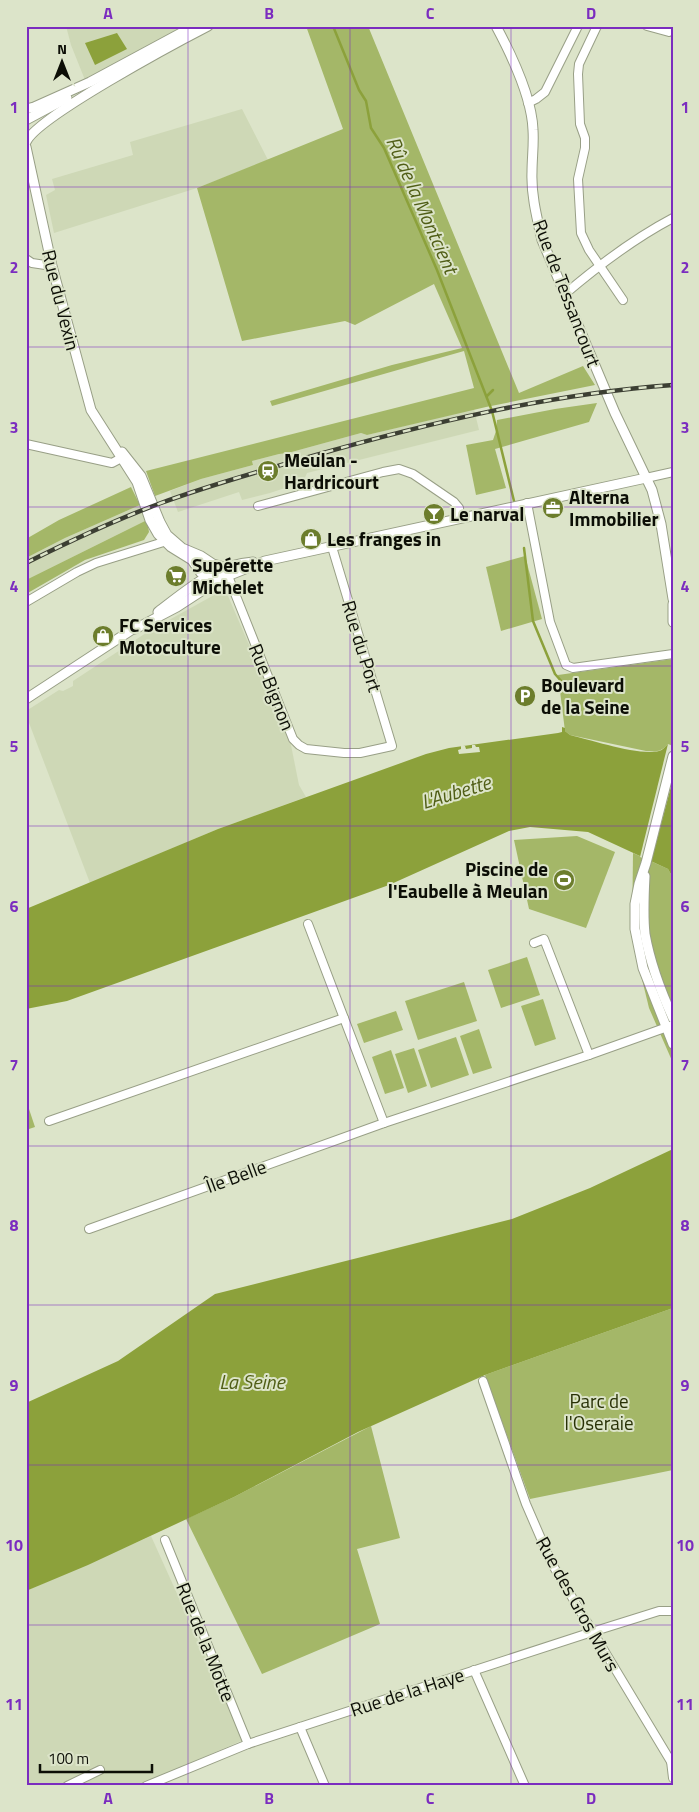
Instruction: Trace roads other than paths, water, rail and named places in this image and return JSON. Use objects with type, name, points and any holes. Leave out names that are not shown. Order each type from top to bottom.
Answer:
[{"type":"main road","points":[[26,108],[34,107],[90,82],[194,26]]},
{"type":"main road","points":[[27,148],[31,129],[99,87],[208,26]]},
{"type":"main road","name":"Rue de Tessancourt","points":[[496,26],[505,42],[528,103],[534,129],[532,173],[537,219],[542,240],[620,424],[646,478],[659,514],[673,599]]},
{"type":"main road","points":[[26,120],[70,97],[90,82]]},
{"type":"main road","name":"Rue du Vexin","points":[[27,148],[52,266],[88,401],[93,413],[124,457],[139,485],[155,530],[213,576]]},
{"type":"main road","points":[[26,699],[213,576],[242,563],[266,561],[646,478]]},
{"type":"main road","name":"Rue du Vexin","points":[[169,541],[201,556],[212,564],[213,576]]},
{"type":"main road","points":[[135,629],[178,607],[213,576]]},
{"type":"main road","points":[[673,604],[673,622]]},
{"type":"main road","points":[[673,756],[635,904],[635,928],[643,968],[669,1026],[673,1044]]},
{"type":"main road","points":[[646,863],[645,932],[653,964],[673,1018]]},
{"type":"street","points":[[528,103],[536,100],[545,92],[553,72],[578,26]]},
{"type":"street","points":[[598,26],[579,64],[578,74],[580,124],[585,138],[578,189],[581,233],[588,250],[623,300]]},
{"type":"street","points":[[647,26],[669,32],[671,26]]},
{"type":"street","points":[[565,294],[599,264],[651,229],[673,218]]},
{"type":"street","points":[[26,260],[32,263],[52,266]]},
{"type":"street","points":[[26,444],[114,463],[124,457]]},
{"type":"street","points":[[258,506],[399,469],[414,474],[445,495],[459,508],[460,518]]},
{"type":"street","points":[[646,478],[673,472]]},
{"type":"street","points":[[523,504],[550,622],[565,663],[573,668],[673,654]]},
{"type":"street","points":[[26,602],[96,563],[169,541]]},
{"type":"street","name":"Rue du Port","points":[[332,546],[392,746]]},
{"type":"street","name":"Rue Bignon","points":[[213,576],[293,739],[306,749],[344,753],[360,753],[392,746]]},
{"type":"street","points":[[308,924],[384,1123]]},
{"type":"street","points":[[534,943],[544,939],[589,1055]]},
{"type":"street","points":[[49,1120],[344,1018]]},
{"type":"street","name":"Île Belle","points":[[89,1229],[384,1123],[589,1055],[669,1026]]},
{"type":"street","name":"Rue des Gros Murs","points":[[483,1381],[512,1467],[552,1564],[672,1763],[673,1778]]},
{"type":"street","name":"Rue de la Motte","points":[[165,1540],[248,1744]]},
{"type":"street","name":"Rue de la Haye","points":[[150,1785],[248,1744],[592,1632],[658,1612],[673,1611]]},
{"type":"street","points":[[474,1670],[525,1786]]},
{"type":"street","points":[[300,1727],[325,1786]]},
{"type":"street","points":[[67,1786],[79,1783],[100,1770]]},
{"type":"water","points":[[117,33],[127,49],[95,65],[85,43]]},
{"type":"water","points":[[562,727],[570,735],[628,749],[650,752],[660,751],[668,744],[673,746],[673,878],[668,869],[588,832],[530,827],[509,831],[389,885],[67,1001],[26,1009],[26,909],[218,829],[426,754],[449,748],[558,733],[562,732]]},
{"type":"water","name":"La Seine","points":[[673,1149],[673,1308],[485,1375],[358,1432],[234,1497],[88,1565],[26,1591],[26,1403],[118,1361],[215,1294],[512,1219],[590,1188]]},
{"type":"waterway","name":"Rû de la Montcient","points":[[333,26],[359,90],[366,101],[371,128],[384,148],[437,270],[492,411],[514,501]]},
{"type":"waterway","name":"L'Aubette","points":[[487,396],[493,390]]},
{"type":"waterway","name":"L'Aubette","points":[[524,548],[533,621],[555,674],[563,683],[561,687]]},
{"type":"railway","points":[[26,563],[93,531],[161,503],[235,478],[354,445],[444,422],[535,403],[581,395],[673,385]]},
{"type":"place","name":"Meulan - Hardricourt","points":[[268,471]]},
{"type":"place","name":"Alterna Immobilier","points":[[553,508]]},
{"type":"place","name":"Le narval","points":[[434,514]]},
{"type":"place","name":"Les franges in","points":[[311,539]]},
{"type":"place","name":"Supérette Michelet","points":[[176,576]]},
{"type":"place","name":"FC Services Motoculture","points":[[103,636]]},
{"type":"place","name":"Boulevard de la Seine","points":[[525,696]]},
{"type":"place","name":"Piscine de l'Eaubelle à Meulan","points":[[564,880]]},
{"type":"park label","name":"Parc de l'Oseraie","points":[[599,1412]]}]
